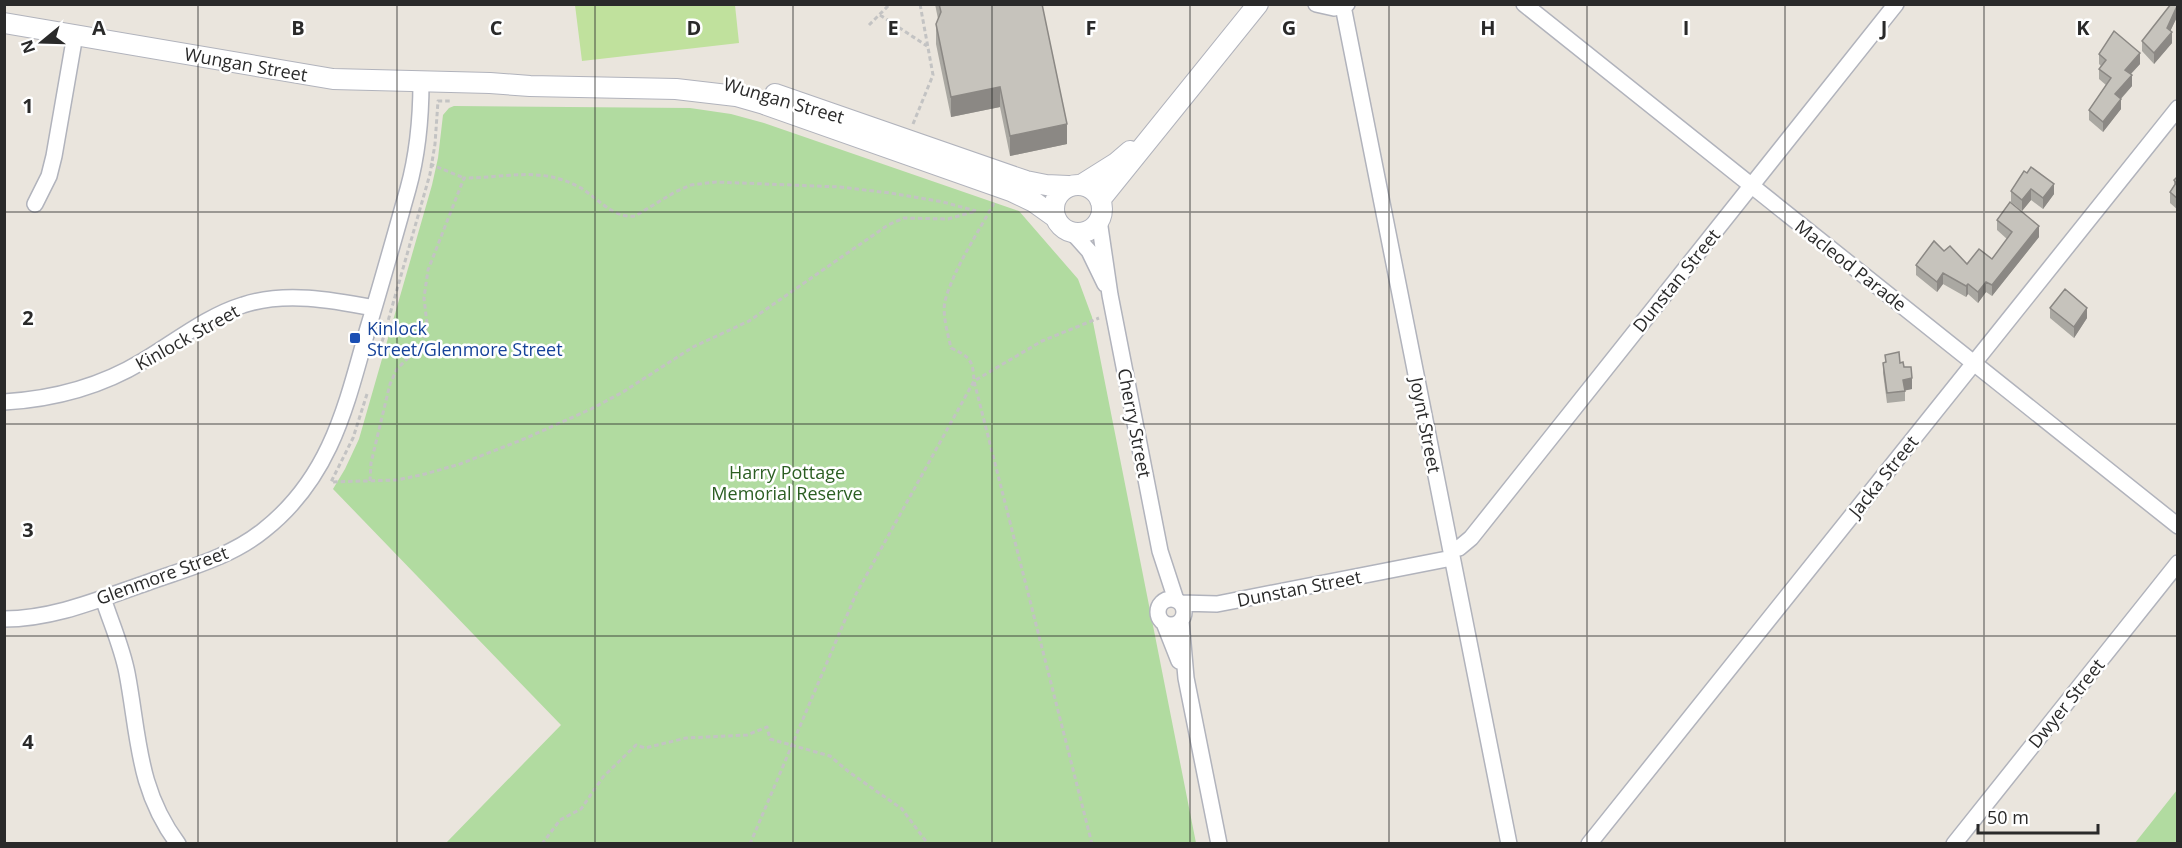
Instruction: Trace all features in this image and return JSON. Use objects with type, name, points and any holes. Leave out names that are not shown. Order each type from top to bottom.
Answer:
[{"type":"street","points":[[1161,125],[1116,163],[1062,190],[1054,203],[1055,217],[1065,229],[1072,232],[1088,231],[1100,210],[1161,125],[1258,4]]},
{"type":"street","points":[[1316,4],[1327,8],[1345,5]]},
{"type":"street","name":"Macleod Parade","points":[[1524,4],[2178,526]]},
{"type":"street","name":"Dunstan Street","points":[[1180,611],[1451,554],[1471,538],[1896,4]]},
{"type":"street","name":"Joynt Street","points":[[1345,5],[1509,843]]},
{"type":"street","name":"Wungan Street","points":[[4,23],[333,79],[530,86],[676,88],[736,96],[1002,188],[1034,202],[1055,217]]},
{"type":"street","points":[[35,204],[49,176],[54,156],[75,35]]},
{"type":"street","name":"Wungan Street","points":[[490,83],[531,76],[673,75],[705,78],[769,92],[908,138],[1026,181],[1046,185],[1074,186]]},
{"type":"street","name":"Glenmore Street","points":[[4,619],[42,616],[217,558],[263,531],[282,514],[310,481],[325,458],[346,406],[416,160],[420,130],[420,82]]},
{"type":"street","name":"Jacka Street","points":[[1590,843],[2178,108]]},
{"type":"street","points":[[1074,186],[1093,190],[1100,210]]},
{"type":"street","name":"Cherry Street","points":[[1100,210],[1113,313],[1160,551],[1180,611],[1186,678],[1219,843]]},
{"type":"street","name":"Cherry Street","points":[[1072,232],[1089,251],[1110,295]]},
{"type":"street","name":"Kinlock Street","points":[[4,402],[56,397],[109,380],[141,363],[202,324],[243,305],[291,298],[318,299],[374,308]]},
{"type":"street","name":"Cherry Street","points":[[1160,551],[1161,605],[1158,615],[1164,623],[1186,678]]},
{"type":"street","name":"Dwyer Street","points":[[1954,843],[2178,563]]},
{"type":"street","points":[[102,598],[122,652],[143,772],[159,812],[178,843]]},
{"type":"street","points":[[1161,605],[1167,600],[1180,611],[1171,626],[1164,623]]},
{"type":"path","points":[[869,25],[890,4]]},
{"type":"path","points":[[908,138],[933,75],[920,4]]},
{"type":"path","points":[[880,15],[927,46]]},
{"type":"path","points":[[376,363],[431,164],[438,101],[458,101]]},
{"type":"path","points":[[369,385],[353,438],[332,482],[397,480],[425,474],[460,464],[524,439],[624,392],[693,347],[749,321],[888,225],[904,218],[948,219],[976,211],[943,202],[850,188],[716,182],[691,185],[635,216],[629,217],[615,212],[581,188],[555,178],[518,174],[464,178],[416,160]]},
{"type":"path","points":[[370,481],[371,463],[393,377],[397,369],[423,343],[426,334],[424,298],[428,270],[464,178]]},
{"type":"path","points":[[1002,188],[959,269],[945,303],[947,330],[951,348],[964,354],[973,364],[974,381],[1092,843]]},
{"type":"path","points":[[750,843],[856,594],[974,381],[1042,341],[1113,313]]},
{"type":"path","points":[[542,843],[560,820],[582,809],[603,777],[636,745],[645,748],[686,738],[747,735],[767,727],[770,739],[830,756],[902,809],[928,843]]},
{"type":"green space","points":[[575,5],[735,5],[739,43],[582,61]]},
{"type":"green space","name":"Harry Pottage Memorial Reserve","points":[[454,106],[690,108],[731,114],[764,123],[1019,211],[1078,279],[1092,317],[1196,843],[446,843],[561,725],[333,489],[359,439],[432,185],[443,115]]},
{"type":"green space","points":[[2177,790],[2177,843],[2135,843]]},
{"type":"building","points":[[939,4],[1042,4],[1067,124],[1010,136],[1000,87],[951,97],[936,24],[941,12]]},
{"type":"building","points":[[2171,4],[2178,4],[2167,28],[2172,32],[2154,53],[2142,41]]},
{"type":"building","points":[[2114,31],[2140,53],[2125,70],[2132,75],[2115,94],[2121,99],[2103,122],[2089,110],[2111,78],[2099,69],[2106,60],[2099,54]]},
{"type":"building","points":[[2031,167],[2054,184],[2043,198],[2031,189],[2022,200],[2011,191],[2024,171],[2027,173]]},
{"type":"building","points":[[2178,176],[2178,199],[2170,192]]},
{"type":"building","points":[[2010,202],[2039,226],[1992,285],[1986,282],[1978,292],[1968,284],[1966,286],[1943,273],[1937,282],[1916,265],[1934,241],[1944,251],[1950,246],[1967,264],[1979,249],[1992,259],[2012,232],[1997,220]]},
{"type":"building","points":[[2065,289],[2087,308],[2074,327],[2050,308]]},
{"type":"building","points":[[1899,352],[1900,363],[1903,362],[1904,367],[1911,367],[1912,378],[1903,380],[1905,391],[1887,393],[1883,363],[1886,362],[1885,355]]},
{"type":"place","name":"Kinlock Street/Glenmore Street","points":[[355,338]]}]
